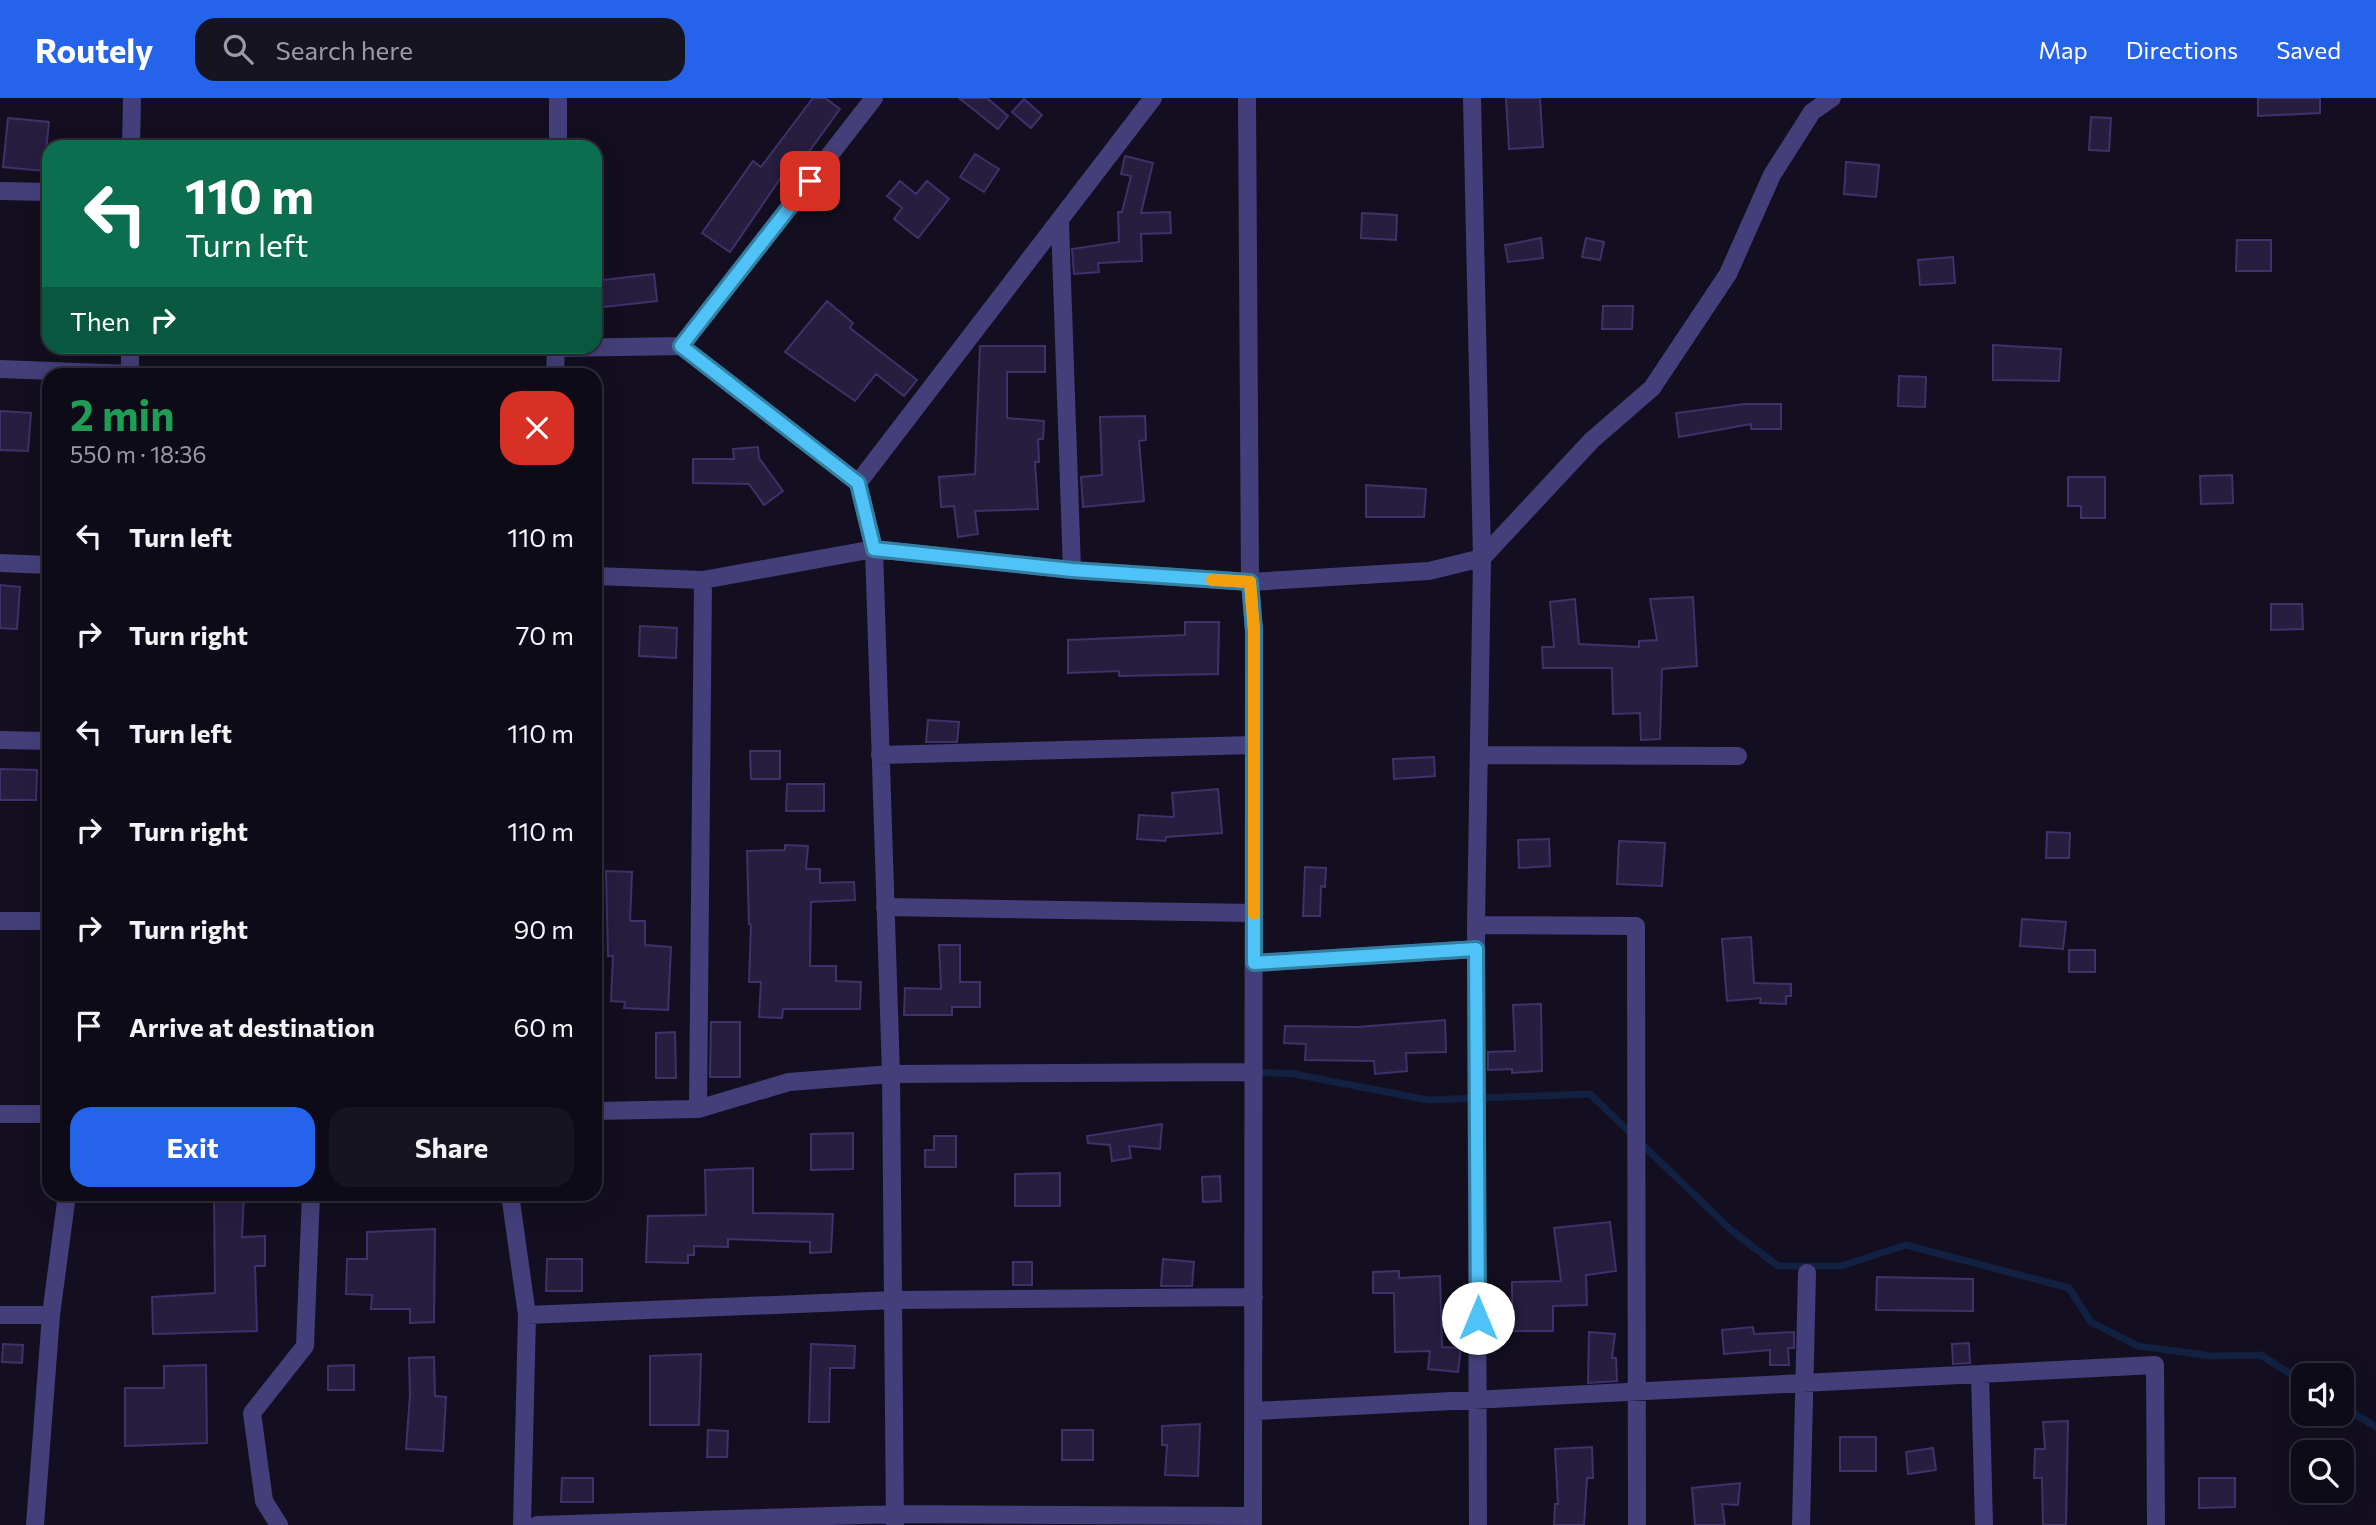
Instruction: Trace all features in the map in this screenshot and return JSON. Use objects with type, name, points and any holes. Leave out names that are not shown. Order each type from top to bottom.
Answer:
[{"type":"street","points":[[131,140],[132,98]]},
{"type":"street","points":[[558,98],[558,140]]},
{"type":"street","points":[[681,346],[874,98]]},
{"type":"street","points":[[858,483],[1060,223],[1153,98]]},
{"type":"street","points":[[537,1525],[895,1520],[1253,1520],[1254,631],[1250,582],[1247,98]]},
{"type":"street","points":[[1472,98],[1482,558],[1476,925],[1478,1525]]},
{"type":"street","points":[[602,576],[703,580],[874,549],[1072,570],[1250,582],[1429,571],[1482,558],[1592,439],[1652,388],[1728,274],[1772,175],[1812,112],[1832,98]]},
{"type":"street","points":[[0,191],[42,192]]},
{"type":"street","points":[[1060,223],[1072,570]]},
{"type":"street","points":[[602,347],[681,346],[858,483],[874,549],[891,1074],[895,1520]]},
{"type":"street","points":[[0,369],[42,371]]},
{"type":"street","points":[[0,563],[42,565]]},
{"type":"street","points":[[698,1109],[703,580]]},
{"type":"street","points":[[0,740],[42,741]]},
{"type":"street","points":[[880,755],[1254,745]]},
{"type":"street","points":[[1479,755],[1738,756]]},
{"type":"street","points":[[885,907],[1254,913]]},
{"type":"street","points":[[0,921],[42,921]]},
{"type":"street","points":[[1476,925],[1636,926],[1637,1525]]},
{"type":"street","points":[[1254,963],[1476,949]]},
{"type":"street","points":[[602,1111],[698,1109],[789,1082],[891,1074],[1254,1072]]},
{"type":"street","points":[[0,1114],[42,1114]]},
{"type":"street","points":[[35,1525],[51,1315],[66,1201]]},
{"type":"street","points":[[279,1525],[264,1501],[252,1413],[305,1346],[312,1201]]},
{"type":"street","points":[[511,1201],[527,1315],[522,1525]]},
{"type":"street","points":[[1801,1525],[1807,1273]]},
{"type":"street","points":[[527,1315],[895,1300],[1254,1297]]},
{"type":"street","points":[[0,1315],[51,1315]]},
{"type":"street","points":[[1255,1411],[2155,1365],[2157,1525]]},
{"type":"street","points":[[1980,1374],[1984,1525]]},
{"type":"building","points":[[813,98],[825,98],[840,109],[797,168],[791,163],[730,252],[702,233],[753,161],[761,167]]},
{"type":"building","points":[[959,98],[987,98],[1008,116],[998,129]]},
{"type":"building","points":[[1506,98],[1540,98],[1543,147],[1509,149]]},
{"type":"building","points":[[2258,98],[2320,98],[2320,113],[2258,116]]},
{"type":"building","points":[[1024,99],[1042,115],[1031,128],[1012,112]]},
{"type":"building","points":[[2091,117],[2111,118],[2109,151],[2089,150]]},
{"type":"building","points":[[8,118],[49,122],[47,140],[42,140],[42,171],[3,167]]},
{"type":"building","points":[[975,154],[999,169],[984,192],[960,177]]},
{"type":"building","points":[[1125,156],[1153,163],[1141,213],[1170,212],[1171,233],[1141,234],[1142,261],[1098,263],[1099,272],[1074,274],[1072,249],[1119,242],[1118,212],[1122,212],[1131,176],[1121,174]]},
{"type":"building","points":[[1846,162],[1879,165],[1876,197],[1844,194]]},
{"type":"building","points":[[900,181],[916,194],[927,181],[949,199],[918,238],[894,219],[902,208],[887,196]]},
{"type":"building","points":[[1362,213],[1397,215],[1396,240],[1361,238]]},
{"type":"building","points":[[1541,238],[1543,258],[1508,262],[1505,245]]},
{"type":"building","points":[[1586,238],[1604,242],[1600,260],[1582,257]]},
{"type":"building","points":[[2237,240],[2271,240],[2271,271],[2236,271]]},
{"type":"building","points":[[1953,257],[1955,283],[1920,285],[1918,260]]},
{"type":"building","points":[[654,274],[657,301],[602,307],[602,280]]},
{"type":"building","points":[[827,301],[853,323],[850,328],[917,380],[904,396],[876,374],[855,401],[785,352]]},
{"type":"building","points":[[1603,306],[1633,306],[1632,329],[1602,329]]},
{"type":"building","points":[[1993,345],[2061,349],[2059,381],[1993,380]]},
{"type":"building","points":[[980,346],[1045,346],[1045,372],[1007,372],[1007,418],[1044,421],[1043,439],[1038,439],[1039,462],[1035,462],[1038,509],[975,511],[978,534],[958,537],[954,506],[941,507],[939,477],[975,474]]},
{"type":"building","points":[[1899,376],[1926,377],[1925,407],[1898,406]]},
{"type":"building","points":[[1744,404],[1781,404],[1781,429],[1751,429],[1751,424],[1679,437],[1676,413]]},
{"type":"building","points":[[0,411],[31,413],[28,451],[0,450]]},
{"type":"building","points":[[1145,416],[1146,440],[1139,441],[1144,501],[1083,507],[1081,477],[1102,475],[1100,417]]},
{"type":"building","points":[[758,447],[759,458],[783,491],[764,505],[749,484],[693,483],[693,459],[734,459],[733,449]]},
{"type":"building","points":[[2232,475],[2233,503],[2201,504],[2200,476]]},
{"type":"building","points":[[2068,477],[2105,477],[2105,518],[2081,518],[2081,506],[2068,506]]},
{"type":"building","points":[[1366,485],[1426,489],[1424,517],[1366,517]]},
{"type":"building","points":[[0,585],[20,587],[17,629],[0,628]]},
{"type":"building","points":[[1693,597],[1697,666],[1662,669],[1660,739],[1641,740],[1640,713],[1613,714],[1612,668],[1543,668],[1542,647],[1554,647],[1550,602],[1575,599],[1579,644],[1639,647],[1639,641],[1657,640],[1650,599]]},
{"type":"building","points":[[2271,604],[2302,604],[2303,629],[2271,630]]},
{"type":"building","points":[[1185,622],[1219,622],[1218,674],[1119,676],[1119,671],[1068,673],[1068,640],[1185,635]]},
{"type":"building","points":[[640,626],[677,628],[676,658],[639,656]]},
{"type":"building","points":[[928,720],[959,722],[957,742],[926,742]]},
{"type":"building","points":[[750,751],[780,751],[780,779],[751,779]]},
{"type":"building","points":[[1434,757],[1435,776],[1394,779],[1393,759]]},
{"type":"building","points":[[0,769],[37,770],[36,800],[0,800]]},
{"type":"building","points":[[787,784],[824,784],[824,811],[786,811]]},
{"type":"building","points":[[1218,789],[1222,833],[1166,837],[1165,841],[1137,839],[1139,815],[1174,817],[1172,793]]},
{"type":"building","points":[[2047,832],[2070,833],[2069,858],[2046,858]]},
{"type":"building","points":[[1549,839],[1550,866],[1519,868],[1518,840]]},
{"type":"building","points":[[1619,841],[1665,843],[1662,886],[1617,884]]},
{"type":"building","points":[[785,845],[808,846],[806,869],[820,869],[820,883],[854,882],[855,900],[811,902],[810,966],[836,966],[836,981],[861,982],[860,1009],[783,1009],[782,1018],[759,1017],[761,982],[749,982],[751,925],[747,851],[785,850]]},
{"type":"building","points":[[1305,867],[1326,868],[1325,887],[1321,886],[1320,916],[1303,916]]},
{"type":"building","points":[[606,871],[632,872],[630,921],[645,921],[645,945],[671,947],[668,1010],[624,1008],[625,1002],[611,1001],[613,956],[608,956]]},
{"type":"building","points":[[2022,919],[2066,922],[2063,949],[2020,946]]},
{"type":"building","points":[[1751,937],[1754,983],[1791,984],[1791,996],[1786,996],[1786,1004],[1760,1003],[1761,998],[1727,1001],[1722,939]]},
{"type":"building","points":[[939,945],[960,945],[960,982],[980,982],[980,1007],[952,1007],[952,1015],[904,1015],[905,988],[941,989]]},
{"type":"building","points":[[2069,950],[2095,950],[2095,972],[2069,972]]},
{"type":"building","points":[[1541,1004],[1542,1071],[1512,1073],[1512,1069],[1488,1070],[1488,1052],[1515,1051],[1513,1005]]},
{"type":"building","points":[[1445,1020],[1446,1052],[1406,1053],[1407,1071],[1375,1074],[1374,1061],[1305,1060],[1306,1044],[1284,1043],[1285,1026],[1357,1027]]},
{"type":"building","points":[[711,1022],[740,1022],[740,1077],[710,1077]]},
{"type":"building","points":[[675,1032],[676,1078],[656,1078],[656,1033]]},
{"type":"building","points":[[1162,1124],[1160,1149],[1129,1146],[1131,1158],[1112,1161],[1110,1145],[1088,1143],[1087,1136]]},
{"type":"building","points":[[853,1133],[853,1169],[811,1170],[811,1134]]},
{"type":"building","points":[[934,1136],[956,1136],[956,1167],[925,1167],[925,1150],[934,1150]]},
{"type":"building","points":[[753,1168],[753,1213],[833,1214],[831,1252],[810,1253],[810,1242],[728,1239],[728,1247],[694,1246],[694,1255],[688,1255],[688,1263],[646,1262],[648,1216],[706,1215],[705,1170]]},
{"type":"building","points":[[1060,1173],[1060,1206],[1015,1206],[1015,1174]]},
{"type":"building","points":[[1220,1176],[1221,1201],[1203,1202],[1202,1177]]},
{"type":"building","points":[[214,1201],[244,1201],[242,1237],[265,1236],[265,1266],[255,1266],[257,1331],[153,1334],[152,1297],[215,1293]]},
{"type":"building","points":[[1610,1222],[1616,1271],[1586,1275],[1587,1305],[1553,1306],[1553,1331],[1512,1331],[1512,1282],[1561,1281],[1554,1228]]},
{"type":"building","points":[[435,1229],[434,1322],[410,1323],[410,1309],[371,1309],[372,1295],[346,1294],[347,1259],[367,1259],[367,1232]]},
{"type":"building","points":[[547,1259],[582,1259],[582,1291],[546,1291]]},
{"type":"building","points":[[1163,1259],[1194,1262],[1192,1286],[1161,1286]]},
{"type":"building","points":[[1013,1262],[1032,1262],[1032,1285],[1013,1285]]},
{"type":"building","points":[[1399,1271],[1399,1278],[1440,1276],[1442,1347],[1461,1348],[1458,1372],[1428,1369],[1430,1351],[1395,1352],[1394,1293],[1373,1293],[1373,1272]]},
{"type":"building","points":[[1877,1277],[1973,1279],[1973,1311],[1876,1310]]},
{"type":"building","points":[[1753,1327],[1754,1334],[1794,1332],[1794,1348],[1788,1348],[1789,1365],[1770,1365],[1770,1350],[1724,1354],[1722,1330]]},
{"type":"building","points":[[1589,1332],[1615,1334],[1612,1358],[1616,1358],[1617,1381],[1588,1383]]},
{"type":"building","points":[[1969,1343],[1970,1363],[1953,1364],[1952,1344]]},
{"type":"building","points":[[3,1344],[23,1345],[22,1363],[2,1362]]},
{"type":"building","points":[[811,1344],[855,1346],[854,1368],[830,1368],[829,1422],[809,1422]]},
{"type":"building","points":[[701,1354],[699,1425],[650,1425],[650,1356]]},
{"type":"building","points":[[434,1357],[435,1396],[446,1397],[443,1451],[406,1449],[410,1395],[409,1358]]},
{"type":"building","points":[[206,1365],[207,1443],[125,1446],[125,1388],[164,1388],[164,1366]]},
{"type":"building","points":[[354,1365],[354,1390],[328,1390],[328,1366]]},
{"type":"building","points":[[2068,1421],[2066,1525],[2043,1525],[2042,1478],[2034,1478],[2035,1449],[2045,1449],[2043,1422]]},
{"type":"building","points":[[1200,1424],[1198,1476],[1165,1475],[1167,1445],[1162,1445],[1162,1426]]},
{"type":"building","points":[[708,1430],[728,1431],[727,1457],[707,1457]]},
{"type":"building","points":[[1062,1430],[1093,1430],[1093,1460],[1062,1460]]},
{"type":"building","points":[[1840,1437],[1876,1437],[1876,1471],[1840,1471]]},
{"type":"building","points":[[1592,1447],[1593,1478],[1587,1478],[1584,1525],[1554,1525],[1555,1504],[1558,1504],[1555,1449]]},
{"type":"building","points":[[1933,1448],[1936,1470],[1908,1474],[1906,1452]]},
{"type":"building","points":[[562,1478],[593,1478],[593,1502],[561,1502]]},
{"type":"building","points":[[2199,1478],[2235,1478],[2235,1507],[2199,1508]]},
{"type":"building","points":[[1740,1483],[1738,1505],[1722,1504],[1725,1525],[1695,1525],[1692,1488]]},
{"type":"waterway","points":[[1256,1072],[1294,1074],[1428,1100],[1590,1094],[1731,1230],[1778,1266],[1841,1266],[1906,1245],[2069,1288],[2091,1322],[2138,1346],[2211,1356],[2261,1355],[2291,1374]]},
{"type":"waterway","points":[[2354,1413],[2376,1427]]},
{"type":"slow traffic","points":[[1212,580],[1250,582],[1254,631],[1254,914]]},
{"type":"route","points":[[810,181],[681,346],[858,483],[874,549],[1072,570],[1250,582],[1254,631],[1254,963],[1476,949],[1479,1099],[1478,1318]]}]
